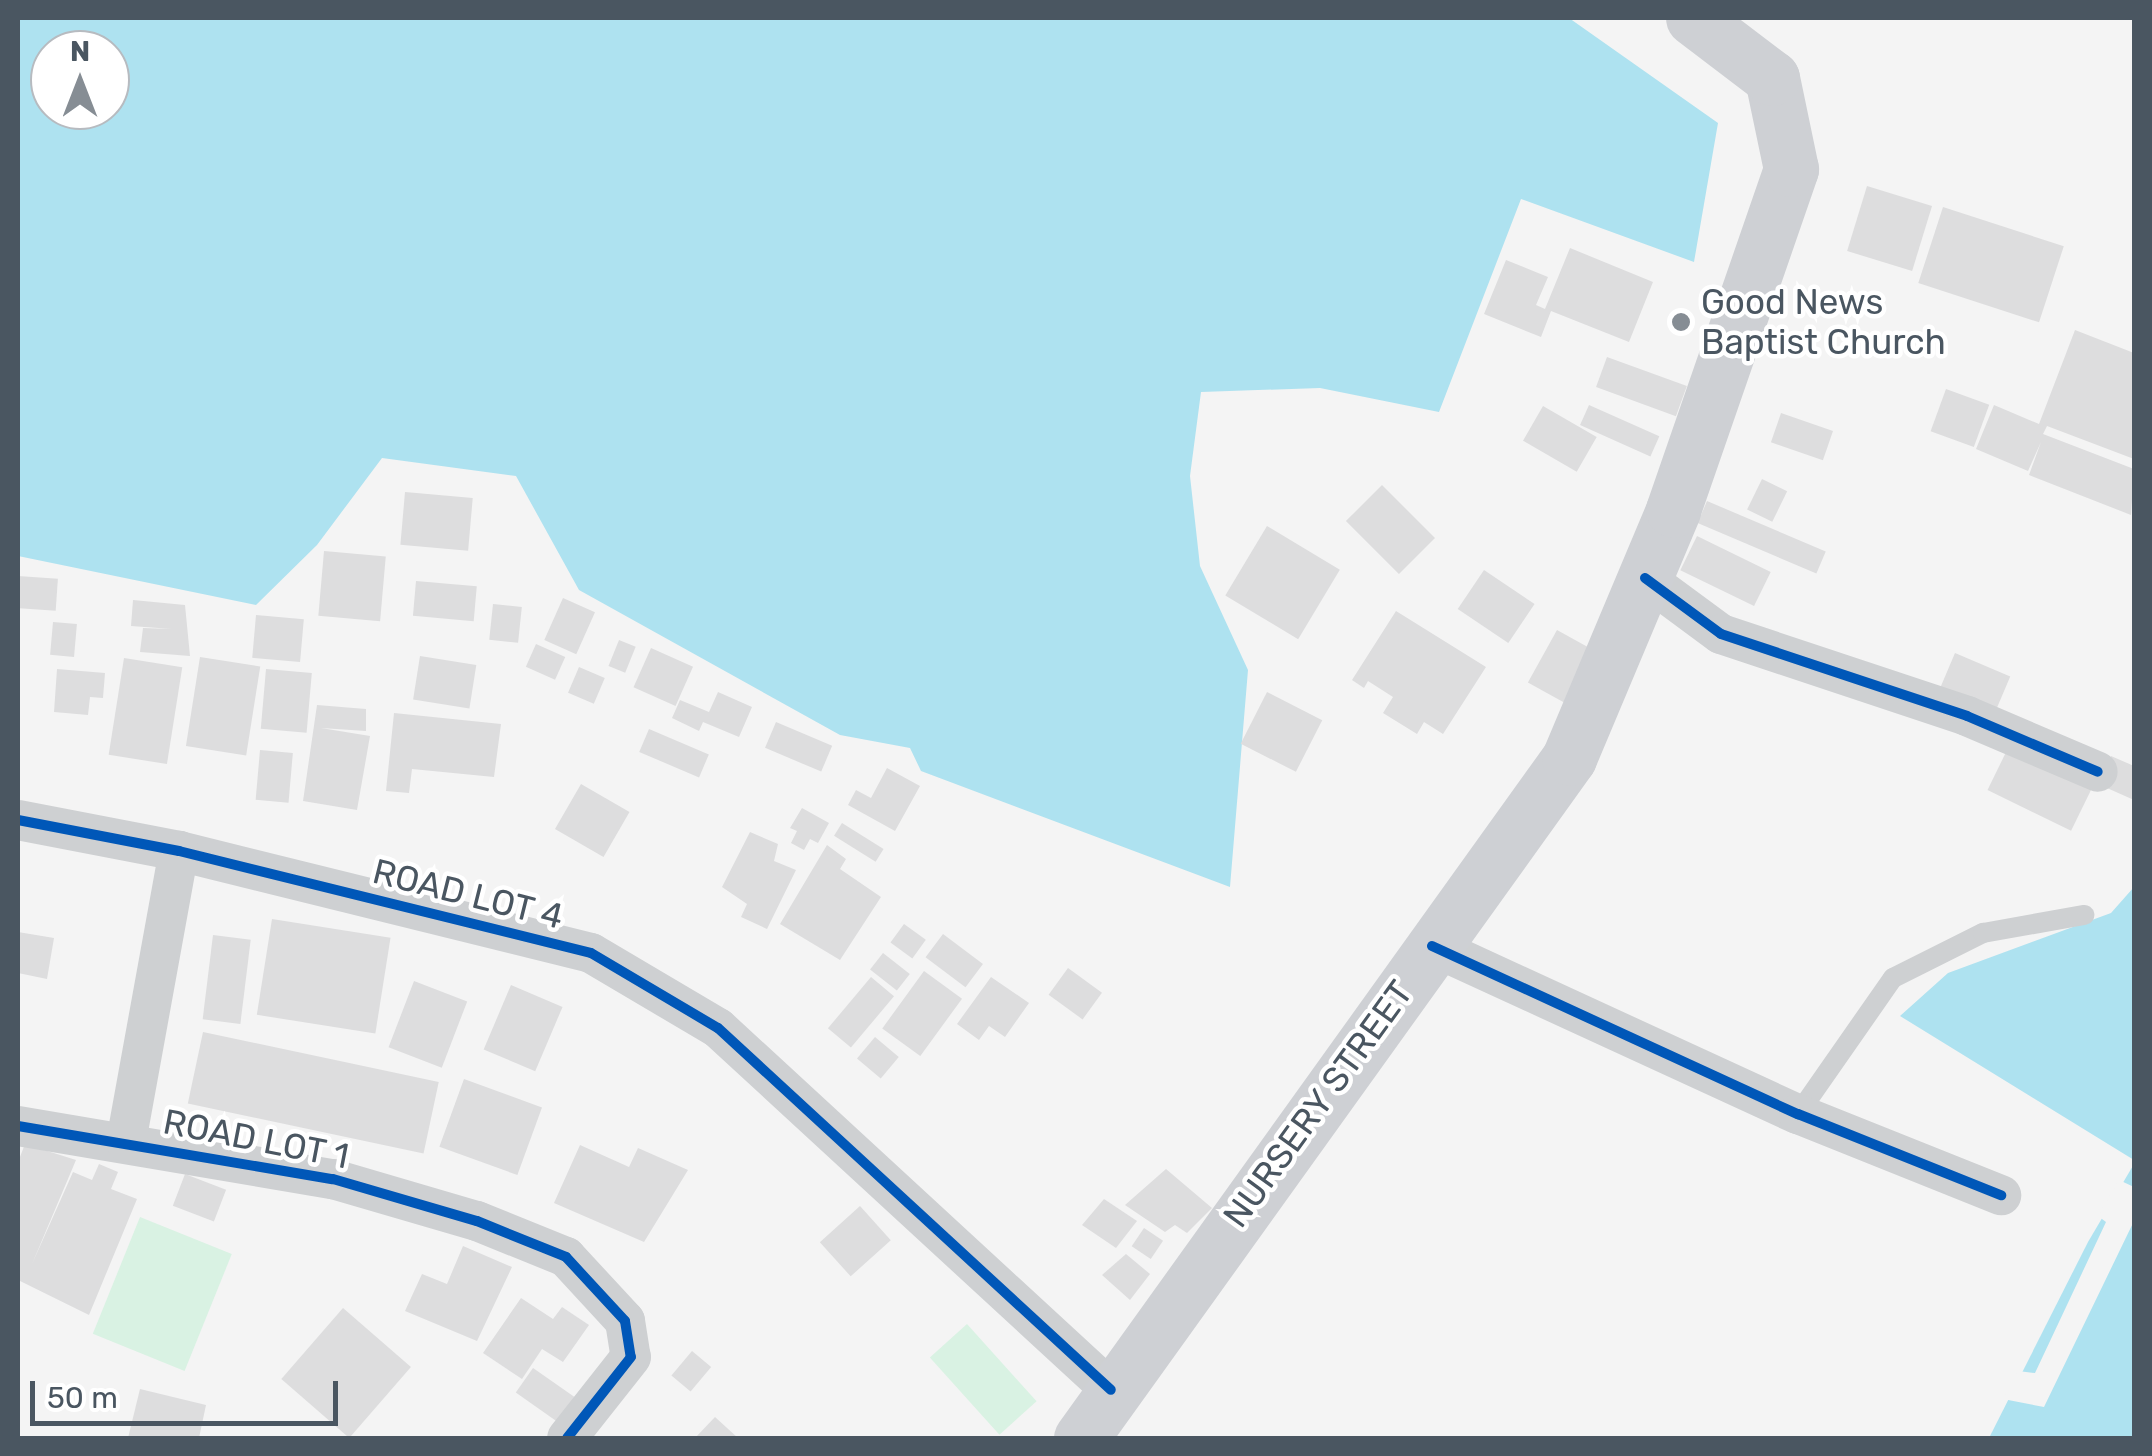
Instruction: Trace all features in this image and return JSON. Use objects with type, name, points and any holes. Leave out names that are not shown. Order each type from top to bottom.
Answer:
[{"type":"main road","name":"NURSERY STREET","points":[[1081,1438],[1111,1390],[1569,758],[1645,578],[1791,169],[1772,78],[1722,25]]},
{"type":"street","points":[[1645,578],[1721,634],[1966,716],[2098,772]]},
{"type":"street","name":"ROAD LOT 4","points":[[18,820],[179,850],[607,963],[718,1028],[1111,1390]]},
{"type":"street","points":[[126,1142],[179,850]]},
{"type":"street","points":[[1432,946],[1798,1114],[2001,1195]]},
{"type":"street","name":"ROAD LOT 1","points":[[18,1126],[334,1179],[478,1221],[566,1257],[626,1321],[631,1357],[567,1438]]},
{"type":"lane","points":[[1798,1114],[1893,978],[1982,933],[2084,914]]},
{"type":"green space","points":[[140,1217],[232,1254],[185,1371],[93,1334]]},
{"type":"green space","points":[[967,1324],[1037,1401],[999,1435],[930,1357]]},
{"type":"water","points":[[18,18],[1569,18],[1718,123],[1694,262],[1521,199],[1439,412],[1320,388],[1201,392],[1190,476],[1200,566],[1248,670],[1230,887],[921,771],[910,748],[840,735],[579,590],[516,476],[382,458],[317,545],[256,605],[18,556]]},
{"type":"water","points":[[2134,887],[2134,1160],[1900,1016],[1948,973],[2111,913]]},
{"type":"water","points":[[2134,1164],[2134,1438],[1989,1438],[2088,1242]]},
{"type":"pier","points":[[2119,1180],[2134,1187],[2134,1221],[2044,1407],[2003,1399],[2018,1371],[2035,1373],[2106,1222],[2098,1216]]},
{"type":"building","points":[[1867,186],[1932,206],[1912,271],[1847,251]]},
{"type":"building","points":[[1943,207],[2064,246],[2039,322],[1918,283]]},
{"type":"building","points":[[1570,248],[1653,282],[1629,342],[1551,311],[1541,337],[1484,314],[1506,260],[1548,277],[1536,305],[1545,309]]},
{"type":"building","points":[[2075,330],[2134,353],[2134,459],[2047,426],[2043,434],[2134,469],[2131,515],[2029,475],[2041,442],[2028,471],[1976,449],[1994,405],[2039,424]]},
{"type":"building","points":[[1607,357],[1687,386],[1676,416],[1596,387]]},
{"type":"building","points":[[1946,389],[1989,405],[1974,447],[1931,431]]},
{"type":"building","points":[[1589,405],[1659,436],[1650,456],[1580,425]]},
{"type":"building","points":[[1543,406],[1597,437],[1577,472],[1523,441]]},
{"type":"building","points":[[1781,413],[1833,431],[1823,460],[1771,442]]},
{"type":"building","points":[[1762,479],[1787,491],[1772,522],[1747,510]]},
{"type":"building","points":[[1382,485],[1435,538],[1399,574],[1346,521]]},
{"type":"building","points":[[405,492],[473,498],[468,551],[400,545]]},
{"type":"building","points":[[1707,501],[1826,551],[1816,573],[1698,523]]},
{"type":"building","points":[[1267,526],[1340,570],[1298,639],[1225,595]]},
{"type":"building","points":[[1697,536],[1771,572],[1754,606],[1680,570]]},
{"type":"building","points":[[324,551],[386,556],[380,621],[318,616]]},
{"type":"building","points":[[1484,570],[1535,604],[1508,643],[1458,609]]},
{"type":"building","points":[[18,576],[58,579],[56,611],[18,608]]},
{"type":"building","points":[[416,581],[477,586],[474,621],[413,616]]},
{"type":"building","points":[[563,598],[595,612],[576,654],[544,640]]},
{"type":"building","points":[[133,600],[185,605],[190,656],[140,652],[143,628],[172,629],[131,626]]},
{"type":"building","points":[[493,604],[522,607],[518,643],[489,640]]},
{"type":"building","points":[[1396,611],[1486,667],[1443,734],[1424,722],[1417,734],[1383,713],[1393,697],[1368,681],[1364,688],[1352,680]]},
{"type":"building","points":[[256,615],[304,619],[300,662],[252,658]]},
{"type":"building","points":[[53,622],[77,624],[74,657],[50,655]]},
{"type":"building","points":[[1557,630],[1597,652],[1568,705],[1528,682]]},
{"type":"building","points":[[619,640],[636,647],[625,673],[609,666]]},
{"type":"building","points":[[536,644],[565,657],[555,680],[526,667]]},
{"type":"building","points":[[651,648],[693,667],[676,706],[634,687]]},
{"type":"building","points":[[1955,653],[2010,676],[1995,711],[1940,688]]},
{"type":"building","points":[[420,656],[476,665],[469,708],[413,699]]},
{"type":"building","points":[[200,657],[260,667],[246,755],[186,746]]},
{"type":"building","points":[[124,658],[182,667],[167,764],[109,755]]},
{"type":"building","points":[[579,667],[605,678],[594,704],[568,693]]},
{"type":"building","points":[[57,669],[105,673],[103,698],[90,697],[88,715],[54,712]]},
{"type":"building","points":[[266,669],[312,673],[307,733],[261,729]]},
{"type":"building","points":[[718,692],[752,707],[739,737],[703,722],[699,731],[672,718],[680,700],[709,712]]},
{"type":"building","points":[[1267,692],[1322,720],[1296,772],[1241,744]]},
{"type":"building","points":[[317,705],[366,709],[366,731],[321,728],[370,736],[357,810],[303,801]]},
{"type":"building","points":[[394,713],[501,724],[494,777],[412,769],[409,793],[386,791]]},
{"type":"building","points":[[776,722],[832,746],[821,772],[765,748]]},
{"type":"building","points":[[649,729],[709,754],[699,777],[639,752]]},
{"type":"building","points":[[2009,746],[2093,787],[2071,831],[1988,790]]},
{"type":"building","points":[[260,750],[293,753],[289,803],[256,800]]},
{"type":"building","points":[[2111,756],[2134,766],[2134,800],[2098,784]]},
{"type":"building","points":[[887,768],[920,786],[895,831],[848,805],[856,790],[871,798]]},
{"type":"building","points":[[581,784],[629,812],[603,857],[555,829]]},
{"type":"building","points":[[802,808],[829,823],[818,843],[810,839],[804,850],[791,843],[797,831],[790,828]]},
{"type":"building","points":[[842,823],[884,849],[876,862],[834,836]]},
{"type":"building","points":[[750,832],[778,844],[774,861],[796,870],[767,929],[741,917],[747,904],[722,887]]},
{"type":"building","points":[[827,845],[846,859],[840,869],[881,897],[840,960],[780,924]]},
{"type":"building","points":[[272,919],[391,938],[375,1034],[257,1015]]},
{"type":"building","points":[[904,924],[926,940],[912,958],[890,943]]},
{"type":"building","points":[[18,932],[54,938],[47,979],[18,973]]},
{"type":"building","points":[[943,934],[983,964],[965,987],[926,957]]},
{"type":"building","points":[[213,935],[251,940],[240,1024],[203,1019]]},
{"type":"building","points":[[883,953],[910,974],[897,990],[870,970]]},
{"type":"building","points":[[1068,968],[1102,993],[1083,1019],[1049,995]]},
{"type":"building","points":[[924,971],[962,999],[920,1056],[882,1028]]},
{"type":"building","points":[[871,977],[894,996],[851,1048],[828,1028]]},
{"type":"building","points":[[991,977],[1029,1003],[1005,1037],[989,1026],[979,1040],[957,1024]]},
{"type":"building","points":[[414,981],[467,1001],[442,1068],[389,1047]]},
{"type":"building","points":[[511,985],[563,1007],[535,1071],[484,1049]]},
{"type":"building","points":[[203,1032],[439,1082],[424,1154],[188,1103]]},
{"type":"building","points":[[875,1037],[899,1057],[881,1078],[857,1058]]},
{"type":"building","points":[[464,1079],[542,1107],[517,1175],[439,1147]]},
{"type":"building","points":[[25,1144],[76,1160],[32,1264],[73,1172],[92,1180],[99,1164],[118,1172],[111,1189],[137,1199],[89,1315],[18,1280],[18,1162]]},
{"type":"building","points":[[580,1145],[629,1167],[638,1148],[688,1170],[644,1242],[554,1203]]},
{"type":"building","points":[[1166,1169],[1212,1208],[1187,1233],[1175,1225],[1165,1232],[1125,1205]]},
{"type":"building","points":[[185,1174],[226,1190],[214,1222],[173,1206]]},
{"type":"building","points":[[1104,1199],[1137,1221],[1116,1248],[1082,1225]]},
{"type":"building","points":[[860,1206],[891,1240],[851,1276],[820,1242]]},
{"type":"building","points":[[1144,1228],[1163,1241],[1151,1259],[1132,1246]]},
{"type":"building","points":[[463,1246],[512,1267],[477,1341],[405,1311],[422,1274],[447,1284]]},
{"type":"building","points":[[1126,1254],[1150,1274],[1130,1300],[1102,1275]]},
{"type":"building","points":[[521,1298],[553,1319],[562,1307],[589,1325],[563,1362],[542,1349],[522,1379],[483,1353]]},
{"type":"building","points":[[343,1308],[411,1367],[349,1438],[281,1379]]},
{"type":"building","points":[[692,1351],[711,1367],[691,1392],[671,1376]]},
{"type":"building","points":[[533,1368],[576,1398],[558,1422],[516,1393]]},
{"type":"building","points":[[140,1389],[206,1405],[199,1438],[128,1438]]},
{"type":"building","points":[[715,1417],[738,1438],[695,1438]]},
{"type":"cycle path","points":[[1645,578],[1721,634],[1967,716],[2098,772]]},
{"type":"cycle path","points":[[18,820],[179,851],[591,953],[718,1028],[1111,1390]]},
{"type":"cycle path","points":[[1432,946],[1798,1114],[2001,1195]]},
{"type":"cycle path","points":[[18,1126],[333,1179],[477,1221],[566,1257],[625,1321],[631,1357],[567,1438]]},
{"type":"place","name":"Good News Baptist Church","points":[[1681,322]]}]
